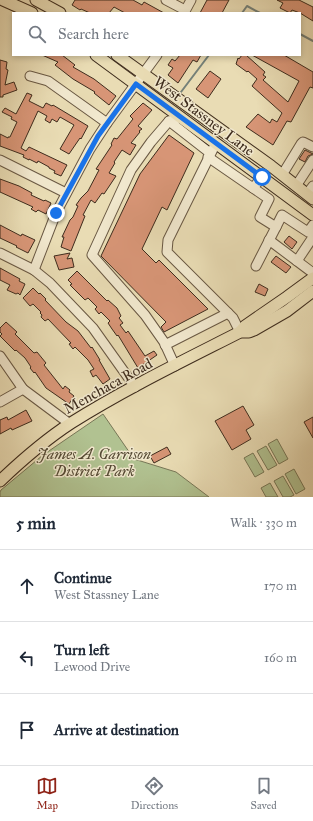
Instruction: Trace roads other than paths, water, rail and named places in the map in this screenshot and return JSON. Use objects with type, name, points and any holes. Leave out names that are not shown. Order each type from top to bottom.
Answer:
[{"type":"main road","points":[[3,0],[30,12]]},
{"type":"main road","points":[[36,0],[58,12]]},
{"type":"main road","name":"West Stassney Lane","points":[[97,56],[136,84],[174,118],[207,136],[313,215]]},
{"type":"main road","name":"West Stassney Lane","points":[[118,56],[296,186],[311,193]]},
{"type":"main road","points":[[207,136],[214,126]]},
{"type":"main road","points":[[267,181],[282,175]]},
{"type":"main road","name":"Menchaca Road","points":[[0,481],[30,454],[70,424],[134,386],[240,332],[245,326],[287,298],[313,278]]},
{"type":"main road","name":"Menchaca Road","points":[[240,332],[249,332],[257,328],[286,311],[313,291]]},
{"type":"street","points":[[166,0],[184,12],[191,0]]},
{"type":"street","points":[[34,270],[56,213],[90,149],[107,123],[156,56]]},
{"type":"street","points":[[30,76],[48,81],[107,123]]},
{"type":"street","points":[[175,366],[166,345],[145,316],[92,255],[131,170],[151,142],[174,118],[209,155],[269,199],[260,217],[276,227]]},
{"type":"street","points":[[282,175],[303,142],[306,142],[313,147]]},
{"type":"street","points":[[216,143],[168,240],[167,252],[233,318],[240,332]]},
{"type":"street","points":[[0,160],[66,193]]},
{"type":"street","points":[[296,186],[313,160]]},
{"type":"street","points":[[253,188],[267,181]]},
{"type":"street","points":[[256,266],[282,215],[312,232],[297,261]]},
{"type":"street","points":[[269,240],[313,273]]},
{"type":"street","points":[[0,253],[34,270],[50,283],[93,328],[134,386]]},
{"type":"street","points":[[166,345],[228,313]]},
{"type":"street","points":[[0,356],[23,389],[70,424]]},
{"type":"street","points":[[0,402],[23,389]]},
{"type":"waterway","points":[[243,12],[247,6],[258,12]]},
{"type":"waterway","points":[[301,35],[313,41]]},
{"type":"waterway","points":[[181,92],[208,56]]},
{"type":"park label","name":"James A. Garrison District Park","points":[[94,462]]}]
